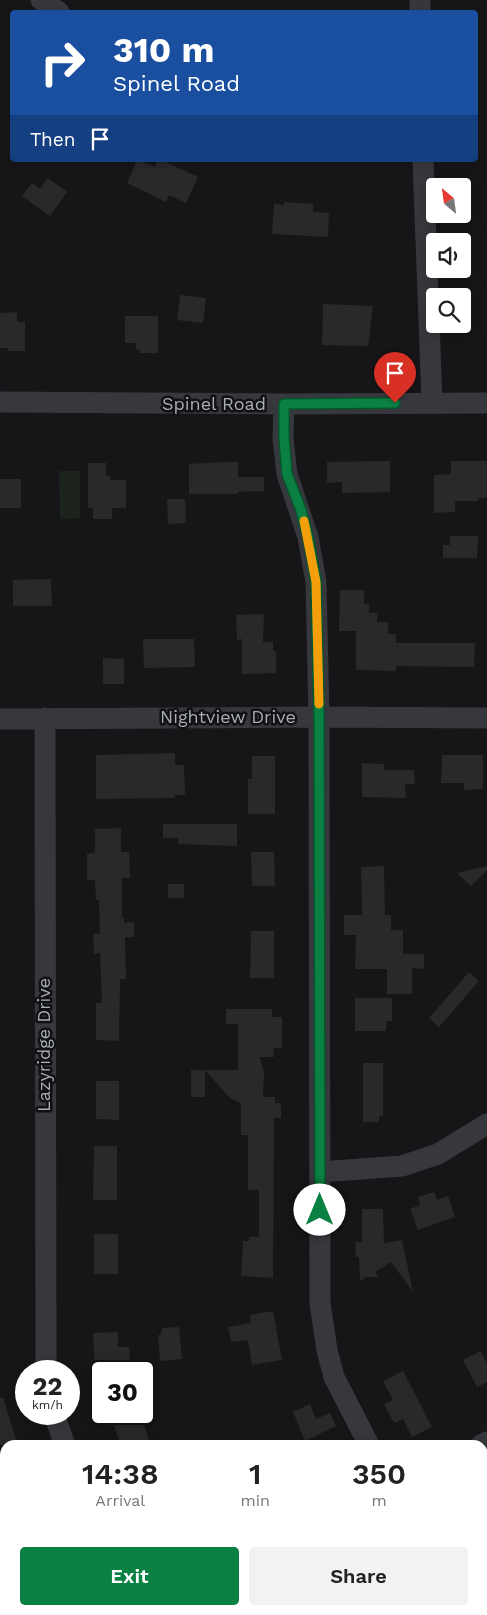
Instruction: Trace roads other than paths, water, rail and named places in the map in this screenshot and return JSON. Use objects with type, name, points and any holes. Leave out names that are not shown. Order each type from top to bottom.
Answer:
[{"type":"street","points":[[41,0],[56,10]]},
{"type":"street","points":[[423,162],[432,402]]},
{"type":"street","name":"Spinel Road","points":[[0,402],[487,403]]},
{"type":"street","points":[[284,404],[287,474],[301,510],[316,582],[319,716],[320,1303],[327,1350],[334,1377],[366,1440]]},
{"type":"street","name":"Nightview Drive","points":[[0,720],[319,716],[487,718]]},
{"type":"street","name":"Lazyridge Drive","points":[[45,718],[46,1360]]},
{"type":"street","points":[[320,1172],[402,1166],[438,1154],[487,1124]]},
{"type":"street","points":[[58,1425],[63,1440]]}]
